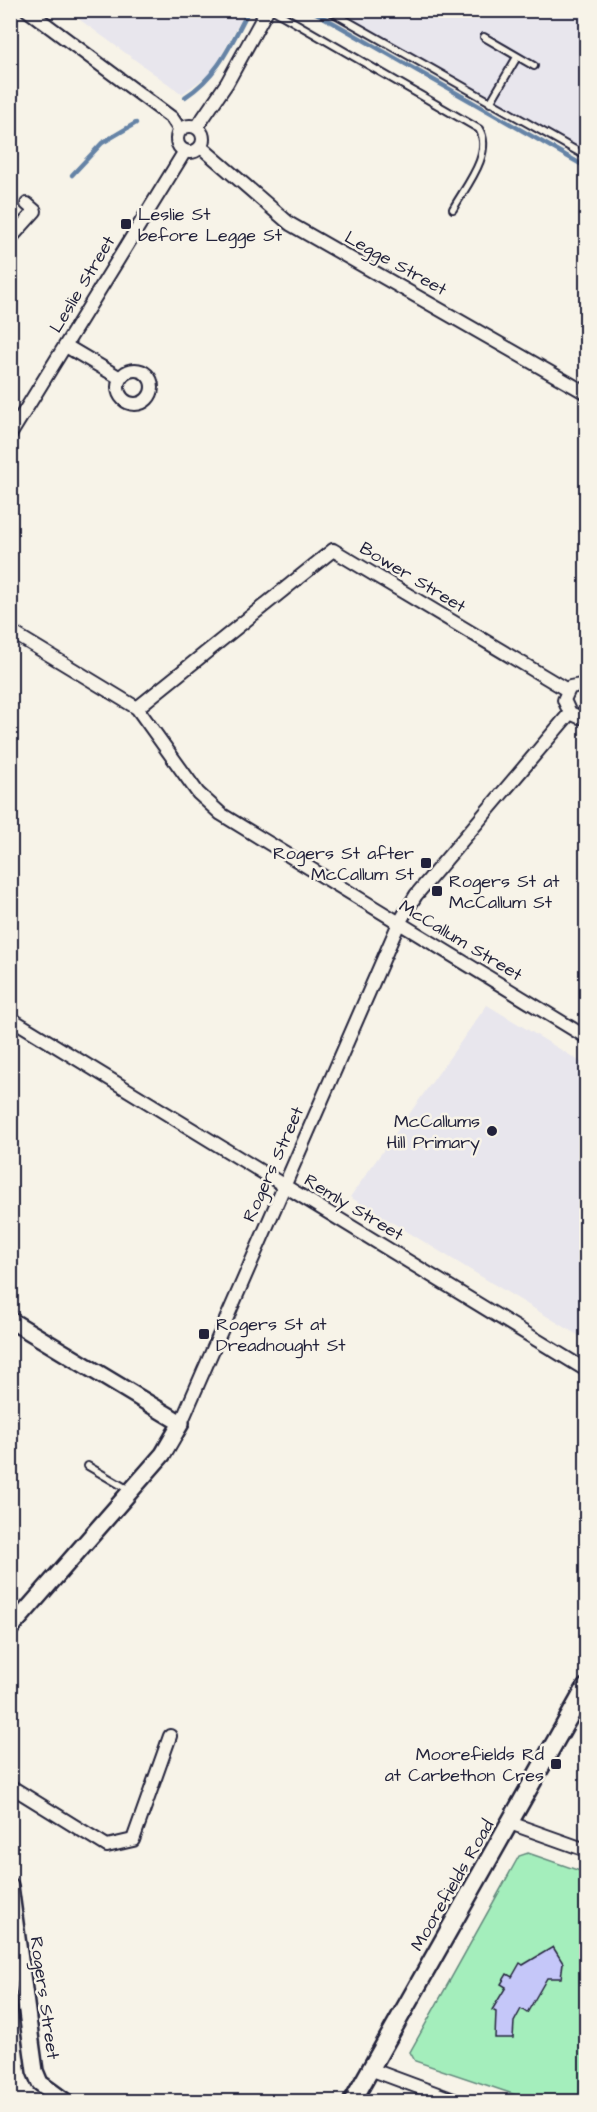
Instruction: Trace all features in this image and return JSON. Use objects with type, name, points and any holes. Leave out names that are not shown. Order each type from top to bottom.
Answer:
[{"type":"main road","name":"Moorefields Road","points":[[352,2102],[586,1687]]},
{"type":"street","points":[[27,10],[172,118],[180,130]]},
{"type":"street","points":[[197,127],[227,83],[267,10]]},
{"type":"street","points":[[186,126],[197,127],[203,134],[201,147],[193,152],[185,151],[177,142],[180,130],[186,126]]},
{"type":"street","name":"Legge Street","points":[[201,147],[290,224],[586,393]]},
{"type":"street","name":"Leslie Street","points":[[10,435],[185,151]]},
{"type":"street","points":[[10,239],[35,211],[27,204]]},
{"type":"street","points":[[66,346],[120,378]]},
{"type":"street","name":"Bower Street","points":[[137,708],[333,550],[567,690]]},
{"type":"street","name":"McCallum Street","points":[[10,631],[137,708],[198,793],[214,809],[586,1037]]},
{"type":"street","points":[[586,684],[575,684],[567,690],[564,700],[570,713],[579,717],[586,716]]},
{"type":"street","name":"Rogers Street","points":[[10,1629],[163,1454],[181,1423],[399,923],[416,895],[570,713]]},
{"type":"street","name":"Remly Street","points":[[10,1018],[586,1370]]},
{"type":"street","points":[[10,1320],[181,1423]]},
{"type":"street","points":[[10,1786],[107,1846],[133,1840],[170,1736]]},
{"type":"street","points":[[510,1823],[586,1850]]},
{"type":"street","name":"Rogers Street","points":[[10,1886],[35,2071],[40,2083],[66,2102]]},
{"type":"street","points":[[370,2069],[459,2102]]},
{"type":"lane","points":[[273,10],[479,129],[485,144],[483,154],[453,209]]},
{"type":"lane","points":[[328,10],[584,155]]},
{"type":"lane","points":[[484,37],[534,66]]},
{"type":"lane","points":[[490,103],[517,57]]},
{"type":"lane","points":[[88,1466],[130,1491]]},
{"type":"shaded area","points":[[246,10],[212,72],[182,94],[76,17],[81,11]]},
{"type":"shaded area","points":[[322,11],[586,11],[586,161]]},
{"type":"shaded area","name":"McCallums Hill Primary","points":[[487,1005],[586,1065],[586,1340],[350,1197]]},
{"type":"green space","points":[[528,1853],[586,1873],[586,2101],[512,2101],[516,2095],[415,2061],[410,2052],[519,1856]]},
{"type":"building","points":[[553,1947],[563,1963],[561,1978],[547,1978],[527,2013],[521,2009],[514,2022],[513,2038],[495,2038],[496,2012],[492,2010],[506,1987],[501,1984],[507,1974],[512,1977],[520,1963],[523,1965]]},
{"type":"waterway","points":[[185,97],[215,69],[230,47],[249,10]]},
{"type":"waterway","points":[[311,10],[586,167]]},
{"type":"waterway","points":[[72,175],[102,143],[136,123]]},
{"type":"place","name":"Leslie St before Legge St","points":[[126,224]]},
{"type":"place","name":"Rogers St after McCallum St","points":[[426,863]]},
{"type":"place","name":"Rogers St at McCallum St","points":[[437,891]]},
{"type":"place","name":"McCallums Hill Primary","points":[[492,1131]]},
{"type":"place","name":"Rogers St at Dreadnought St","points":[[204,1334]]},
{"type":"place","name":"Moorefields Rd at Carbethon Cres","points":[[556,1764]]}]
